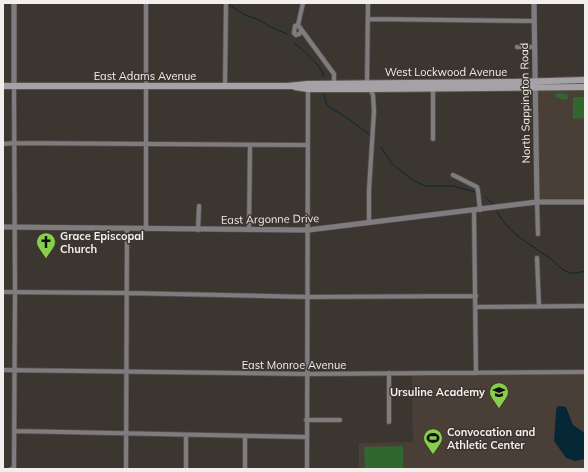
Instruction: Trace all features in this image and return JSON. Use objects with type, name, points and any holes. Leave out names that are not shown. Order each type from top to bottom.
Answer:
[{"type":"main road","name":"West Lockwood Avenue","points":[[308,86],[371,89],[433,89],[585,80]]},
{"type":"main road","name":"West Lockwood Avenue","points":[[308,86],[334,83],[433,82],[534,84],[585,87]]},
{"type":"main road","name":"East Adams Avenue","points":[[3,86],[308,86]]},
{"type":"street","points":[[12,468],[14,431],[15,292],[14,3]]},
{"type":"street","points":[[146,3],[146,228]]},
{"type":"street","points":[[225,86],[226,3]]},
{"type":"street","points":[[302,31],[296,35],[294,33],[295,26],[298,25],[303,3]]},
{"type":"street","points":[[368,3],[367,83],[374,95],[374,133],[369,183],[369,222]]},
{"type":"street","name":"North Sappington Road","points":[[534,3],[534,84],[537,202]]},
{"type":"street","points":[[368,19],[534,21]]},
{"type":"street","points":[[298,25],[334,74],[334,83]]},
{"type":"street","points":[[517,47],[534,47]]},
{"type":"street","points":[[433,82],[433,140]]},
{"type":"street","points":[[307,469],[306,374],[308,86]]},
{"type":"street","points":[[3,144],[308,145]]},
{"type":"street","points":[[249,230],[250,145]]},
{"type":"street","points":[[453,175],[476,187],[478,191],[476,373]]},
{"type":"street","points":[[537,202],[538,234]]},
{"type":"street","name":"East Argonne Drive","points":[[3,227],[308,230],[537,202],[585,202]]},
{"type":"street","points":[[198,230],[199,206]]},
{"type":"street","points":[[126,469],[127,228]]},
{"type":"street","points":[[537,258],[539,306]]},
{"type":"street","points":[[3,292],[307,297],[476,296]]},
{"type":"street","points":[[476,307],[585,306]]},
{"type":"street","name":"East Monroe Avenue","points":[[3,370],[306,374],[585,372]]},
{"type":"street","points":[[389,373],[389,422]]},
{"type":"street","points":[[306,420],[340,420]]},
{"type":"street","points":[[14,431],[307,436]]},
{"type":"street","points":[[186,435],[186,469]]},
{"type":"street","points":[[244,469],[245,436]]},
{"type":"shaded area","points":[[585,89],[585,200],[541,200],[539,199],[538,91]]},
{"type":"shaded area","name":"Ursuline Academy","points":[[585,374],[585,469],[359,469],[359,443],[413,442],[412,376]]},
{"type":"green space","points":[[556,93],[567,94],[568,98],[566,100],[555,97]]},
{"type":"green space","points":[[573,97],[585,97],[585,118],[573,119]]},
{"type":"green space","points":[[403,446],[403,469],[365,469],[364,447]]},
{"type":"water","points":[[557,407],[566,407],[573,425],[585,433],[585,459],[575,461],[566,458],[554,441],[556,411]]},
{"type":"waterway","points":[[229,5],[245,15],[259,20],[287,34]]},
{"type":"waterway","points":[[294,43],[316,63],[324,76]]},
{"type":"waterway","points":[[324,95],[328,106],[370,135]]},
{"type":"waterway","points":[[381,147],[392,164],[414,181],[426,186],[453,186],[475,192]]},
{"type":"waterway","points":[[485,197],[493,204]]},
{"type":"waterway","points":[[497,212],[507,226],[550,258],[564,271],[572,273],[585,271]]},
{"type":"place","name":"Grace Episcopal Church","points":[[46,259]]},
{"type":"place","name":"Ursuline Academy","points":[[499,409]]},
{"type":"place","name":"Convocation and Athletic Center","points":[[433,455]]}]
